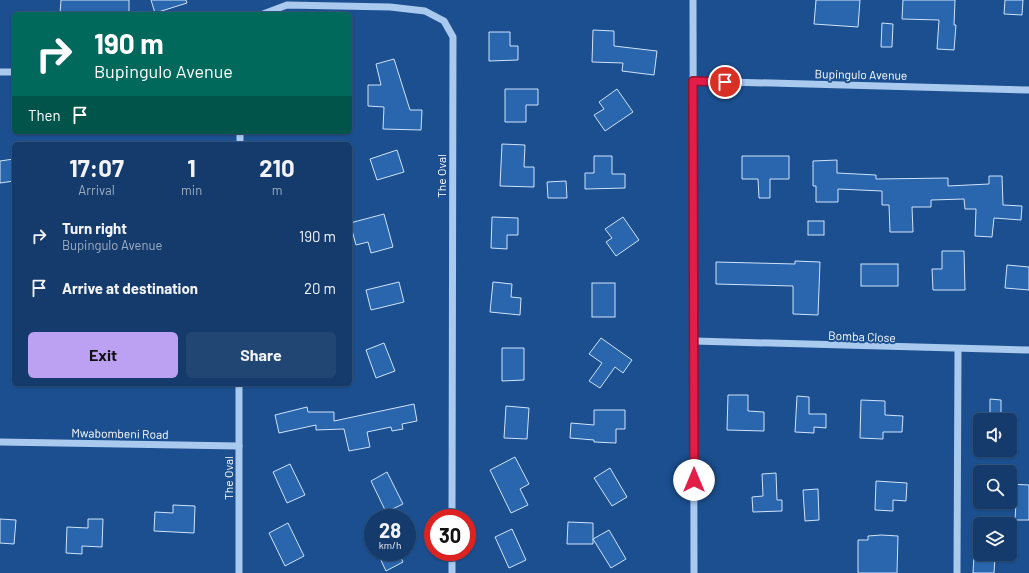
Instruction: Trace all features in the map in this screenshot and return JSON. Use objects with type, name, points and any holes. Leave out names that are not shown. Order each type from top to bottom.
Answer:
[{"type":"street","points":[[693,0],[694,573]]},
{"type":"street","name":"The Oval","points":[[269,12],[288,5],[390,6],[425,11],[444,21],[453,37],[452,509]]},
{"type":"street","points":[[0,72],[12,72]]},
{"type":"street","name":"Bupingulo Avenue","points":[[693,81],[1029,90]]},
{"type":"street","name":"Bomba Close","points":[[694,341],[958,350],[1029,350]]},
{"type":"street","points":[[957,573],[958,350]]},
{"type":"street","name":"The Oval","points":[[239,386],[239,573]]},
{"type":"street","name":"Mwabombeni Road","points":[[0,442],[239,446]]},
{"type":"street","points":[[452,561],[452,573]]},
{"type":"building","points":[[61,0],[129,0],[129,12],[60,12]]},
{"type":"building","points":[[151,0],[186,0],[187,3],[158,12],[155,12]]},
{"type":"building","points":[[816,0],[860,0],[858,27],[814,24]]},
{"type":"building","points":[[903,0],[955,0],[954,25],[956,25],[954,50],[937,49],[939,20],[902,19]]},
{"type":"building","points":[[1005,0],[1023,0],[1022,15],[1004,14]]},
{"type":"building","points":[[882,23],[893,24],[892,47],[881,47]]},
{"type":"building","points":[[593,30],[614,31],[614,46],[657,51],[654,75],[622,71],[623,63],[592,62]]},
{"type":"building","points":[[489,32],[510,32],[510,46],[518,46],[518,60],[489,61]]},
{"type":"building","points":[[394,59],[410,110],[422,110],[421,130],[383,129],[384,107],[368,106],[368,85],[381,85],[376,64]]},
{"type":"building","points":[[505,89],[538,89],[538,105],[526,105],[526,122],[505,122]]},
{"type":"building","points":[[617,89],[633,112],[605,131],[594,115],[604,109],[599,102]]},
{"type":"building","points":[[502,144],[525,145],[524,167],[534,167],[534,187],[500,186]]},
{"type":"building","points":[[397,150],[404,172],[377,180],[370,159]]},
{"type":"building","points":[[594,156],[612,156],[612,174],[625,174],[625,188],[585,189],[585,173],[594,173]]},
{"type":"building","points":[[742,156],[789,156],[789,179],[770,179],[770,198],[759,198],[758,179],[742,179]]},
{"type":"building","points":[[12,159],[12,181],[0,183],[0,161]]},
{"type":"building","points":[[837,160],[837,173],[876,175],[876,179],[948,178],[948,186],[989,184],[989,176],[1002,176],[1003,205],[1022,206],[1021,220],[994,218],[992,237],[975,236],[976,209],[965,209],[964,199],[931,200],[931,207],[912,207],[913,232],[890,232],[889,205],[882,205],[882,191],[838,189],[838,202],[816,202],[816,186],[813,186],[813,161]]},
{"type":"building","points":[[566,181],[567,198],[548,198],[547,182]]},
{"type":"building","points":[[384,214],[393,247],[371,253],[368,242],[356,245],[352,230],[352,222]]},
{"type":"building","points":[[492,217],[518,218],[518,235],[507,235],[507,249],[491,248]]},
{"type":"building","points":[[623,217],[639,240],[616,256],[606,242],[612,238],[605,229]]},
{"type":"building","points":[[808,221],[824,221],[824,235],[808,235]]},
{"type":"building","points":[[942,251],[964,251],[965,290],[933,290],[932,269],[942,269]]},
{"type":"building","points":[[795,261],[820,262],[818,315],[793,314],[793,286],[716,284],[716,262],[795,264]]},
{"type":"building","points":[[861,264],[898,264],[898,286],[861,286]]},
{"type":"building","points":[[1007,265],[1029,267],[1029,290],[1005,288]]},
{"type":"building","points":[[399,282],[404,302],[371,310],[366,290]]},
{"type":"building","points":[[493,282],[512,284],[511,297],[521,298],[520,315],[490,312]]},
{"type":"building","points":[[592,283],[615,283],[615,317],[592,317]]},
{"type":"building","points":[[601,338],[632,360],[623,373],[615,367],[600,388],[589,381],[602,363],[589,354]]},
{"type":"building","points":[[384,343],[395,371],[376,378],[366,350]]},
{"type":"building","points":[[502,348],[524,348],[524,380],[502,381]]},
{"type":"building","points":[[728,395],[748,395],[748,411],[764,412],[764,431],[727,430]]},
{"type":"building","points":[[797,396],[809,397],[809,414],[826,414],[826,428],[814,427],[814,433],[795,432]]},
{"type":"building","points":[[990,399],[1001,400],[1001,413],[990,413]]},
{"type":"building","points":[[861,400],[885,401],[885,415],[903,416],[902,432],[883,432],[883,439],[860,438]]},
{"type":"building","points":[[414,404],[417,421],[402,424],[403,429],[392,431],[391,427],[367,432],[370,447],[349,451],[344,429],[316,430],[316,425],[279,433],[275,415],[307,407],[308,412],[334,412],[334,421]]},
{"type":"building","points":[[506,406],[529,408],[527,439],[504,438]]},
{"type":"building","points":[[594,410],[625,410],[625,429],[616,429],[616,443],[594,442],[594,440],[570,438],[571,423],[594,425]]},
{"type":"building","points":[[515,457],[529,484],[520,489],[528,505],[511,513],[490,470]]},
{"type":"building","points":[[290,464],[305,495],[287,503],[273,472]]},
{"type":"building","points":[[610,468],[627,497],[612,506],[594,478]]},
{"type":"building","points":[[387,472],[403,504],[392,509],[385,509],[371,481]]},
{"type":"building","points":[[776,473],[777,500],[782,500],[782,511],[753,512],[752,497],[763,496],[762,474]]},
{"type":"building","points":[[876,481],[907,483],[906,501],[893,500],[893,511],[875,510]]},
{"type":"building","points":[[1017,484],[1029,485],[1029,520],[1017,520],[1017,517],[1015,517],[1016,509],[1017,509]]},
{"type":"building","points":[[818,489],[819,520],[805,521],[803,490]]},
{"type":"building","points":[[173,505],[195,506],[194,533],[154,531],[155,512],[173,513]]},
{"type":"building","points":[[0,519],[16,520],[14,544],[0,543]]},
{"type":"building","points":[[88,519],[103,519],[102,547],[82,546],[82,554],[66,553],[67,527],[88,528]]},
{"type":"building","points":[[568,522],[593,523],[593,544],[567,544]]},
{"type":"building","points":[[288,523],[304,556],[285,566],[269,533]]},
{"type":"building","points":[[512,529],[526,560],[509,568],[495,537]]},
{"type":"building","points":[[609,530],[626,559],[611,568],[593,539]]},
{"type":"building","points":[[868,536],[898,536],[897,573],[858,573],[858,540],[868,540]]},
{"type":"building","points":[[381,561],[402,561],[403,562],[386,571]]},
{"type":"building","points":[[974,561],[995,561],[994,573],[973,573]]},
{"type":"route","points":[[694,480],[693,81],[725,82]]}]
